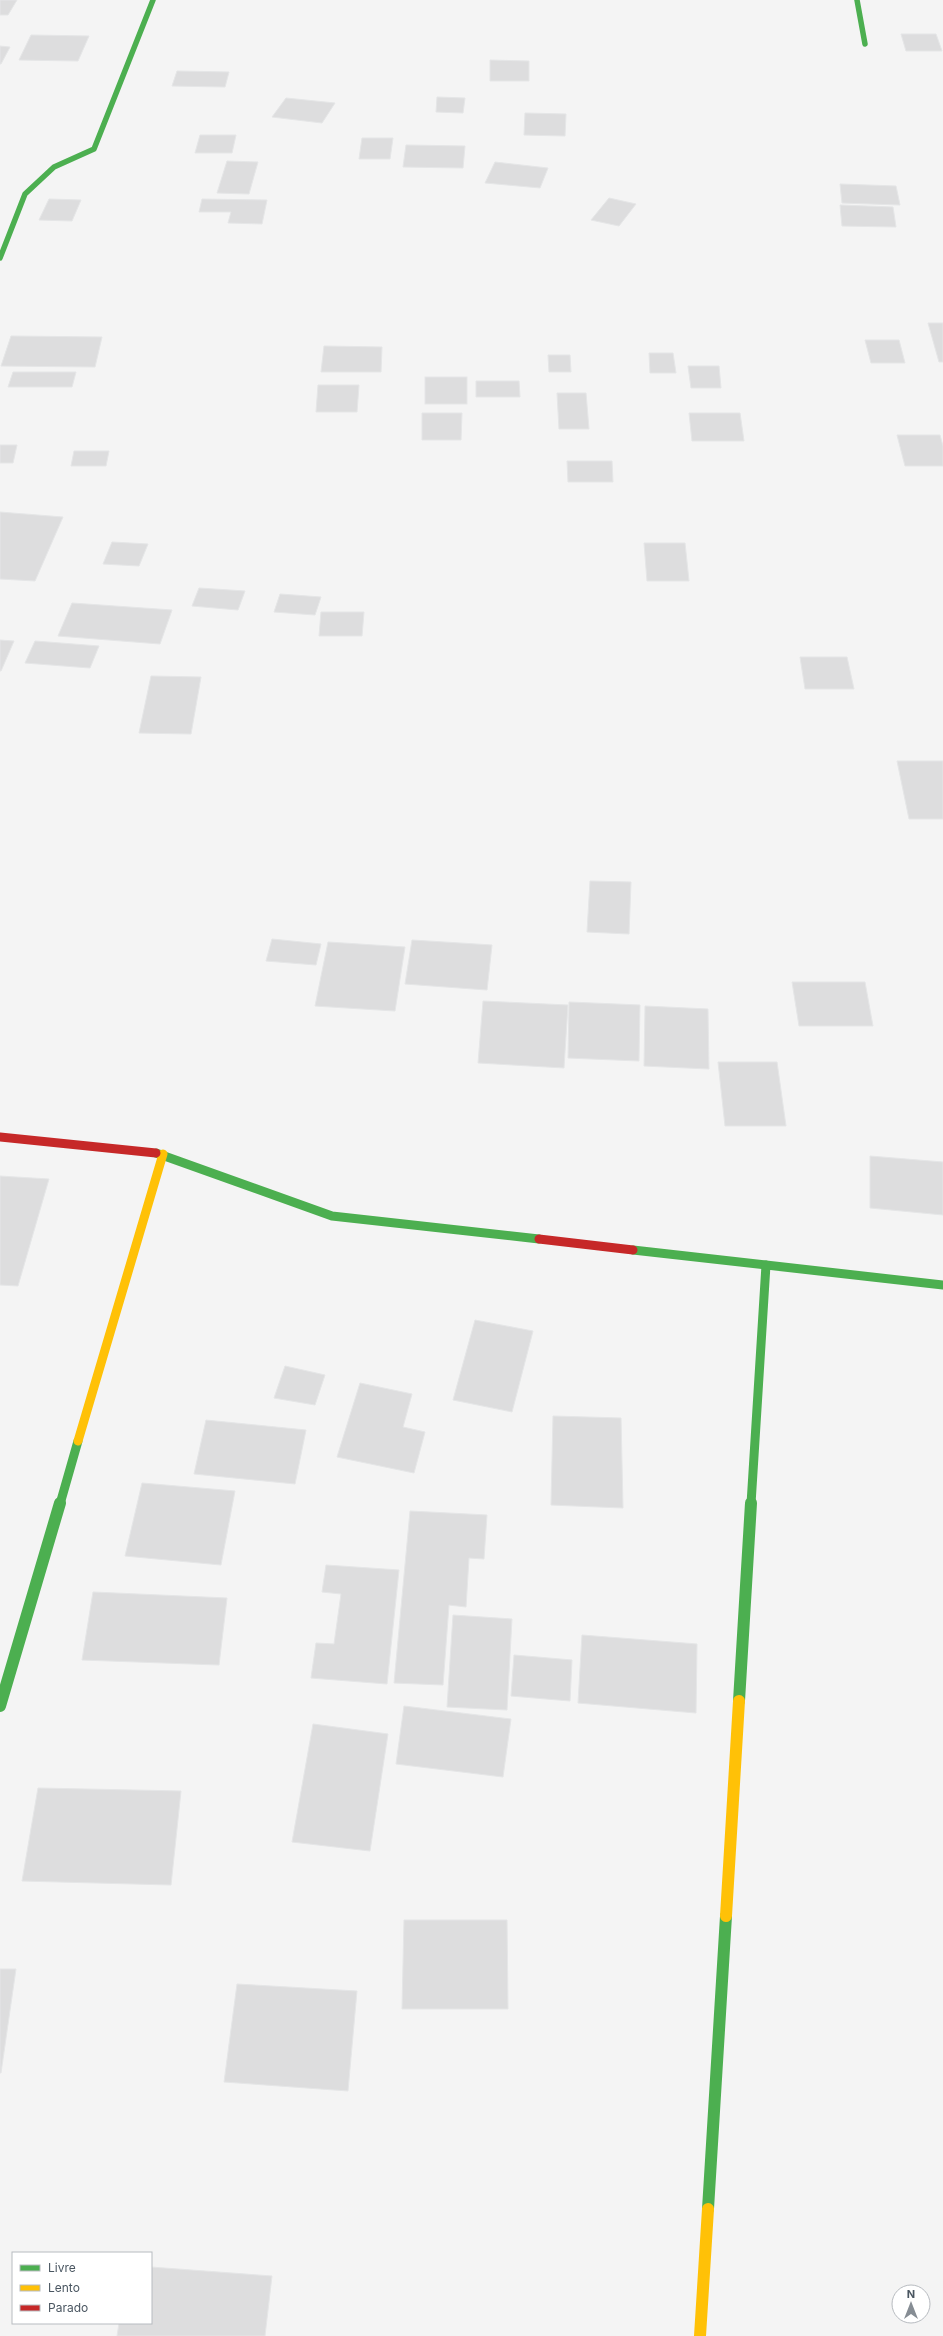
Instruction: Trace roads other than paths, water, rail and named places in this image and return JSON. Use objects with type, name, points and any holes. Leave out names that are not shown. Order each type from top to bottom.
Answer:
[{"type":"street","points":[[0,258],[25,194],[54,167],[94,150],[153,0]]},
{"type":"street","points":[[857,0],[865,44]]},
{"type":"street","points":[[0,1137],[162,1154],[332,1216],[943,1285]]},
{"type":"street","points":[[0,1706],[162,1154]]},
{"type":"street","points":[[700,2336],[766,1265]]}]
